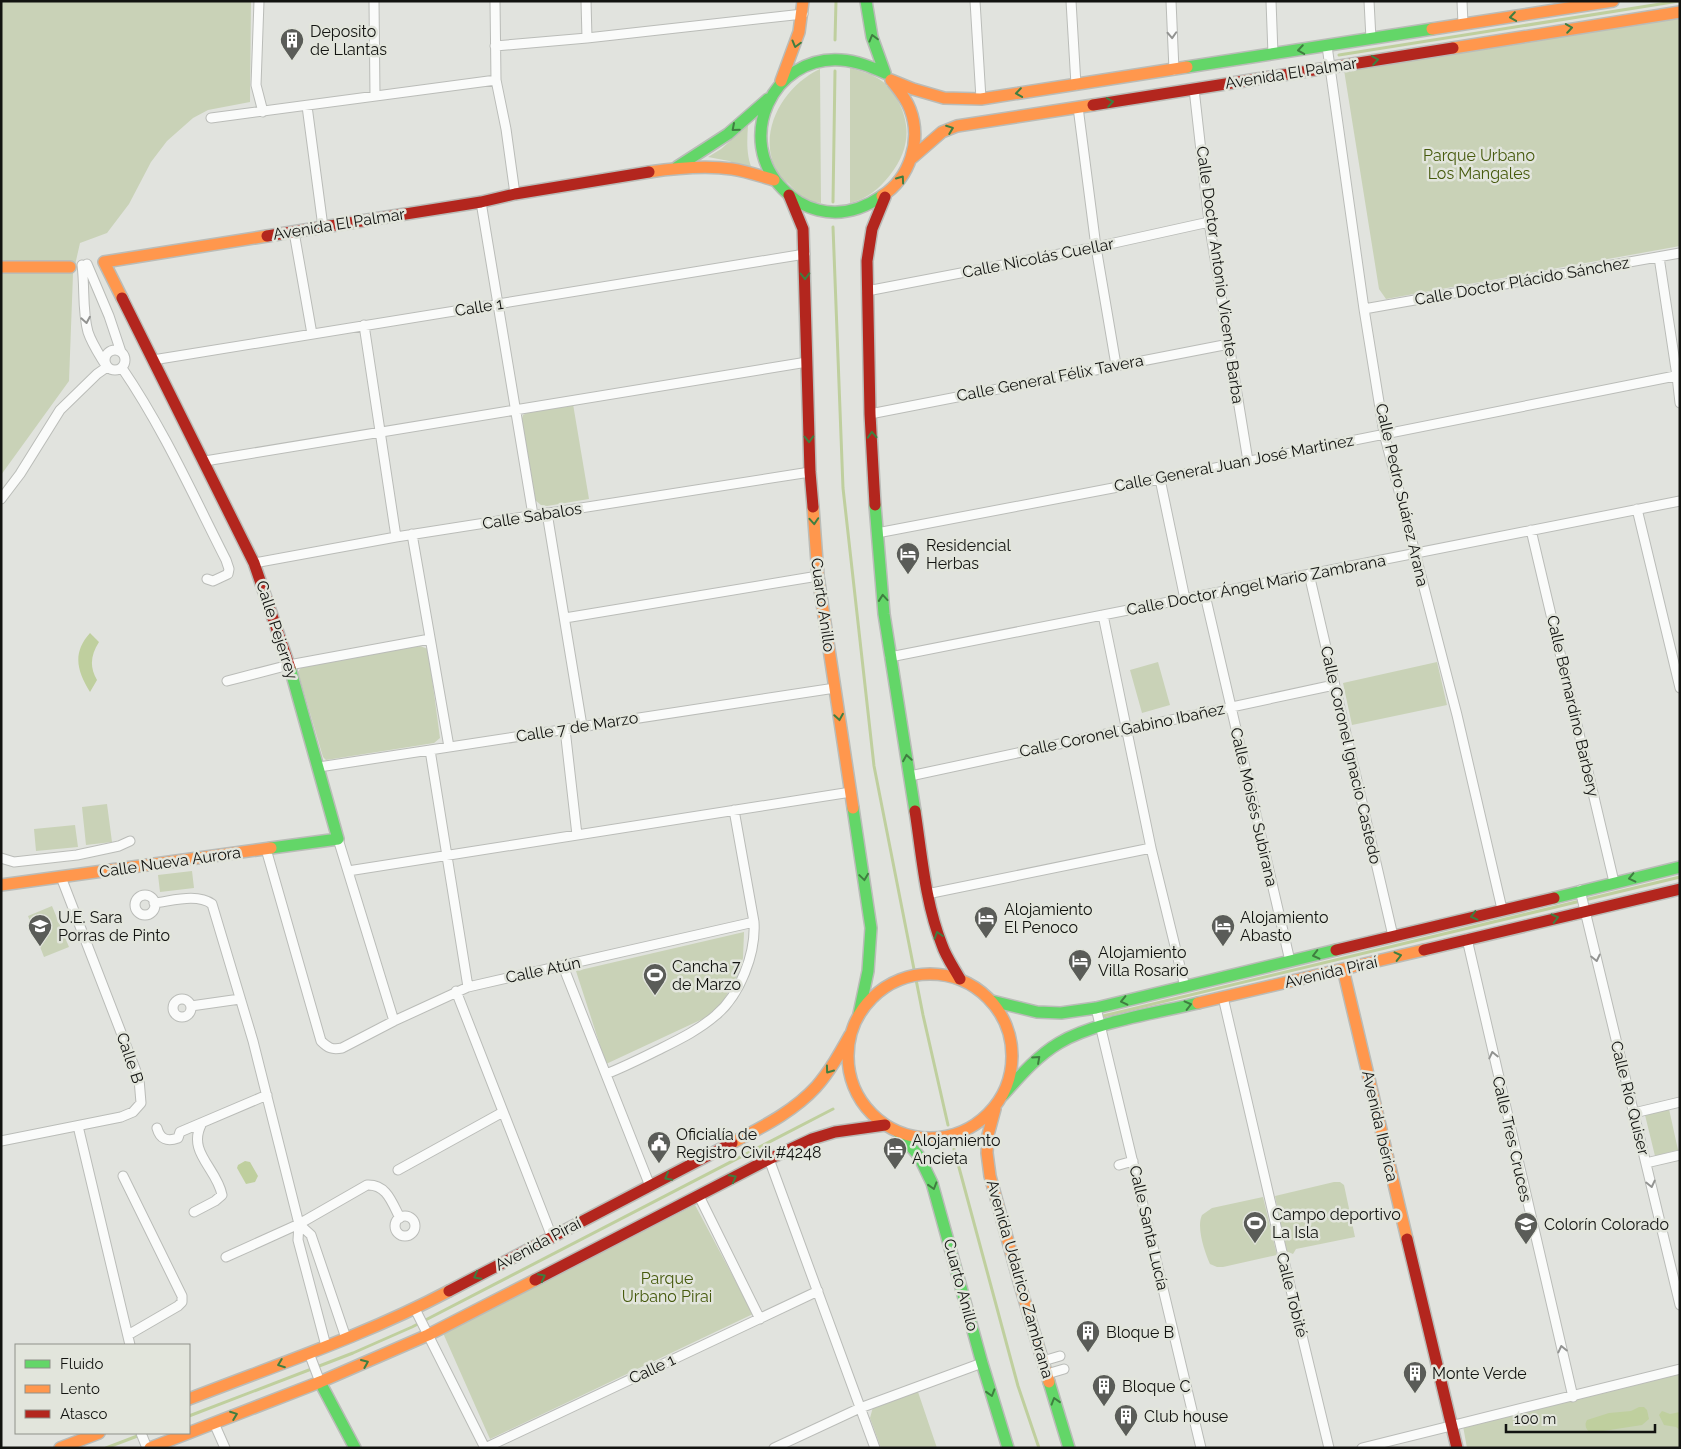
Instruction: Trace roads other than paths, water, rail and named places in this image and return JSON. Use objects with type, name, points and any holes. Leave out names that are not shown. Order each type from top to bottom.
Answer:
[{"type":"main road","points":[[780,84],[795,49],[803,14],[803,1]]},
{"type":"main road","points":[[866,1],[872,37],[888,76],[905,96],[913,116],[915,137],[912,158],[906,173],[897,186],[885,197],[867,207],[833,213],[806,207],[789,195],[774,180],[766,164],[761,147],[760,129],[764,112],[771,96],[780,84],[790,74],[802,67],[816,62],[838,59],[867,64],[888,76]]},
{"type":"main road","name":"Avenida El Palmar","points":[[912,158],[942,132],[958,126],[1330,67],[1538,23],[1562,5],[1613,1]]},
{"type":"main road","name":"Avenida El Palmar","points":[[888,76],[913,89],[944,98],[981,99],[1463,24],[1538,23],[1680,12]]},
{"type":"main road","points":[[1054,88],[1052,102],[1058,109]]},
{"type":"main road","name":"Avenida El Palmar","points":[[676,168],[728,134],[771,96]]},
{"type":"main road","name":"Avenida El Palmar","points":[[104,262],[481,202],[515,194],[676,168],[714,167],[734,169],[774,180]]},
{"type":"main road","name":"Cuarto Anillo","points":[[789,195],[803,229],[810,472],[818,576],[871,928],[871,958],[859,1014]]},
{"type":"main road","points":[[885,197],[872,229],[867,261],[866,291],[870,414],[884,614],[927,894],[942,946],[960,979]]},
{"type":"main road","name":"Calle Pejerrey","points":[[104,262],[205,461],[254,563],[290,665],[338,839]]},
{"type":"main road","name":"Avenida El Palmar","points":[[1,267],[70,267]]},
{"type":"main road","name":"Calle Nueva Aurora","points":[[1,885],[338,839]]},
{"type":"main road","name":"Avenida Piraí","points":[[992,1002],[1037,1012],[1061,1013],[1096,1009],[1680,867]]},
{"type":"main road","name":"Avenida Piraí","points":[[1003,1095],[1023,1072],[1044,1053],[1067,1039],[1101,1025],[1585,909],[1680,889]]},
{"type":"main road","name":"Avenida Ibérica","points":[[1338,950],[1457,1448]]},
{"type":"main road","points":[[937,974],[960,979],[977,988],[992,1002],[1003,1018],[1010,1036],[1013,1056],[1010,1076],[1003,1095],[995,1108],[985,1118],[969,1129],[952,1136],[915,1137],[898,1132],[871,1114],[860,1101],[853,1085],[848,1060],[850,1035],[859,1014],[869,1001],[881,990],[895,982],[914,975],[937,974]]},
{"type":"main road","name":"Avenida Piraí","points":[[190,1398],[310,1356],[326,1346],[416,1311],[762,1127],[801,1101],[821,1081],[850,1035]]},
{"type":"main road","name":"Avenida Udalrico Zambrana","points":[[995,1108],[988,1135],[987,1153],[990,1176],[1020,1286],[1069,1448]]},
{"type":"main road","name":"Avenida Piraí","points":[[190,1431],[214,1423],[427,1332],[812,1139],[835,1132],[885,1125]]},
{"type":"main road","name":"Cuarto Anillo","points":[[898,1132],[924,1162],[932,1183],[1008,1448]]},
{"type":"main road","points":[[319,1379],[355,1448]]},
{"type":"main road","points":[[60,1448],[96,1434]]},
{"type":"main road","name":"Avenida Piraí","points":[[147,1446],[182,1434]]},
{"type":"street","points":[[259,1],[256,85],[263,112]]},
{"type":"street","points":[[374,1],[375,96]]},
{"type":"street","points":[[495,1],[494,46],[496,80],[506,129],[515,194]]},
{"type":"street","points":[[586,1],[587,38]]},
{"type":"street","points":[[975,1],[981,99]]},
{"type":"street","points":[[1070,1],[1076,85]]},
{"type":"street","points":[[1171,1],[1174,70]]},
{"type":"street","points":[[1270,1],[1273,54]]},
{"type":"street","points":[[1369,1],[1372,39]]},
{"type":"street","points":[[1462,1],[1463,24]]},
{"type":"street","points":[[494,46],[587,38],[803,14]]},
{"type":"street","name":"Calle Pedro Suárez Arana","points":[[1327,46],[1364,309],[1384,434],[1457,715],[1502,909]]},
{"type":"street","points":[[211,118],[496,80]]},
{"type":"street","name":"Calle Doctor Antonio Vicente Barba","points":[[1194,89],[1209,222],[1248,461]]},
{"type":"street","points":[[307,106],[323,227]]},
{"type":"street","points":[[1078,107],[1096,247],[1116,365]]},
{"type":"street","points":[[481,202],[533,515]]},
{"type":"street","name":"Calle Nicolás Cuellar","points":[[866,291],[1096,247],[1209,222]]},
{"type":"street","points":[[294,232],[312,334]]},
{"type":"street","name":"Calle Doctor Plácido Sánchez","points":[[1364,309],[1680,253]]},
{"type":"street","name":"Calle 1","points":[[153,360],[804,254]]},
{"type":"street","points":[[1659,256],[1678,376],[1680,402]]},
{"type":"street","name":"Avenida El Palmar","points":[[70,267],[104,262]]},
{"type":"street","points":[[84,265],[109,316],[121,352],[125,358],[122,368]]},
{"type":"street","points":[[84,265],[85,315],[88,332],[94,347],[106,366],[114,370],[122,368]]},
{"type":"street","points":[[364,325],[396,537]]},
{"type":"street","name":"Calle General Félix Tavera","points":[[870,414],[1229,344]]},
{"type":"street","points":[[106,366],[104,360],[107,353],[114,350],[121,352]]},
{"type":"street","points":[[205,461],[807,362]]},
{"type":"street","points":[[1,499],[20,474],[60,410],[106,366]]},
{"type":"street","points":[[122,368],[150,412],[226,560],[229,569],[228,574],[213,581],[207,579]]},
{"type":"street","name":"Calle General Juan José Martinez","points":[[877,533],[1678,376]]},
{"type":"street","name":"Calle Sabalos","points":[[254,563],[412,534],[810,472]]},
{"type":"street","points":[[1160,479],[1185,599]]},
{"type":"street","name":"Calle Doctor Ángel Mario Zambrana","points":[[890,657],[1680,501]]},
{"type":"street","points":[[1637,509],[1678,667],[1680,688]]},
{"type":"street","points":[[547,513],[582,726]]},
{"type":"street","name":"Calle Bernardino Barbery","points":[[1531,530],[1614,882]]},
{"type":"street","points":[[412,534],[449,747]]},
{"type":"street","name":"Calle Coronel Ignacio Castedo","points":[[1308,574],[1393,936]]},
{"type":"street","points":[[565,618],[818,576]]},
{"type":"street","name":"Calle Moisés Subirana","points":[[1205,595],[1290,961]]},
{"type":"street","points":[[1103,615],[1151,848],[1184,987]]},
{"type":"street","points":[[228,680],[290,665],[430,639]]},
{"type":"street","name":"Calle Coronel Gabino Ibañez","points":[[910,776],[1334,685]]},
{"type":"street","name":"Calle 7 de Marzo","points":[[319,767],[835,688]]},
{"type":"street","points":[[564,729],[578,835]]},
{"type":"street","points":[[430,750],[468,987]]},
{"type":"street","points":[[348,871],[851,792]]},
{"type":"street","points":[[606,1074],[628,1066],[690,1034],[717,1015],[733,995],[749,963],[755,935],[754,922],[734,810]]},
{"type":"street","name":"Calle Pejerrey","points":[[338,839],[394,1021]]},
{"type":"street","points":[[1,858],[14,862],[77,855],[119,846],[130,841]]},
{"type":"street","points":[[927,894],[1151,848]]},
{"type":"street","name":"Calle Atún","points":[[266,849],[321,1041],[328,1048],[335,1050],[456,991],[468,987],[754,922]]},
{"type":"street","name":"Calle B","points":[[1,1141],[121,1117],[133,1112],[141,1102],[139,1079],[61,877]]},
{"type":"street","name":"Calle Río Quiser","points":[[1580,892],[1680,1303]]},
{"type":"street","points":[[154,903],[190,898],[206,899],[212,904],[266,1095],[299,1224],[298,1240],[326,1346]]},
{"type":"street","name":"Calle Tres Cruces","points":[[1466,939],[1573,1397]]},
{"type":"street","points":[[563,966],[650,1186]]},
{"type":"street","points":[[456,991],[552,1237]]},
{"type":"street","name":"Calle Tobité","points":[[1223,997],[1329,1448]]},
{"type":"street","points":[[190,1006],[240,999]]},
{"type":"street","name":"Calle Santa Lucía","points":[[1096,1009],[1201,1448]]},
{"type":"street","points":[[158,1128],[162,1138],[170,1141],[178,1138],[180,1132],[266,1095]]},
{"type":"street","points":[[1634,1113],[1680,1102]]},
{"type":"street","points":[[398,1170],[503,1112]]},
{"type":"street","points":[[194,1212],[222,1195],[220,1185],[197,1146],[197,1138],[202,1123]]},
{"type":"street","points":[[78,1126],[130,1344]]},
{"type":"street","points":[[1646,1164],[1680,1155]]},
{"type":"street","points":[[769,1159],[874,1448]]},
{"type":"street","points":[[1119,1165],[1133,1162]]},
{"type":"street","points":[[124,1176],[182,1296],[182,1302],[178,1306],[128,1335]]},
{"type":"street","points":[[226,1257],[299,1224],[367,1185],[381,1187],[386,1192],[400,1218]]},
{"type":"street","points":[[699,1196],[760,1318]]},
{"type":"street","points":[[299,1224],[311,1235],[346,1338]]},
{"type":"street","name":"Calle 1","points":[[485,1448],[818,1291]]},
{"type":"street","points":[[416,1311],[485,1448]]},
{"type":"street","points":[[310,1356],[319,1379]]},
{"type":"street","points":[[1043,1361],[1060,1356]]},
{"type":"street","points":[[774,1448],[860,1408],[982,1362]]},
{"type":"street","points":[[1047,1374],[1064,1369]]},
{"type":"street","points":[[1362,1448],[1680,1369]]},
{"type":"street","points":[[214,1423],[225,1448]]},
{"type":"street","points":[[141,1434],[147,1446]]},
{"type":"waterway","points":[[835,40],[836,1]]},
{"type":"waterway","points":[[1339,55],[1679,1]]},
{"type":"waterway","points":[[833,202],[835,71]]},
{"type":"waterway","points":[[833,227],[843,488],[874,766],[923,1015],[948,1125]]},
{"type":"waterway","points":[[1099,1017],[1680,877]]},
{"type":"waterway","points":[[190,1416],[353,1353],[412,1327],[833,1109]]},
{"type":"waterway","points":[[954,1149],[1018,1386],[1039,1448]]},
{"type":"waterway","points":[[106,1448],[140,1435]]},
{"type":"place","name":"Deposito de Llantas","points":[[292,61]]},
{"type":"place","name":"Residencial Herbas","points":[[908,575]]},
{"type":"place","name":"Alojamiento El Penoco","points":[[986,939]]},
{"type":"place","name":"U.E. Sara Porras de Pinto","points":[[40,947]]},
{"type":"place","name":"Alojamiento Abasto","points":[[1223,947]]},
{"type":"place","name":"Alojamiento Villa Rosario","points":[[1080,982]]},
{"type":"place","name":"Cancha 7 de Marzo","points":[[655,996]]},
{"type":"place","name":"Oficialía de Registro Civil #4248","points":[[659,1164]]},
{"type":"place","name":"Alojamiento Ancieta","points":[[895,1170]]},
{"type":"place","name":"Campo deportivo La Isla","points":[[1255,1244]]},
{"type":"place","name":"Colorín Colorado","points":[[1526,1245]]},
{"type":"place","name":"Bloque B","points":[[1088,1353]]},
{"type":"place","name":"Monte Verde","points":[[1415,1394]]},
{"type":"place","name":"Bloque C","points":[[1104,1407]]},
{"type":"place","name":"Club house","points":[[1126,1437]]},
{"type":"park label","name":"Parque Urbano Los Mangales","points":[[1479,164]]},
{"type":"park label","name":"Parque Urbano Pirai","points":[[667,1287]]}]
